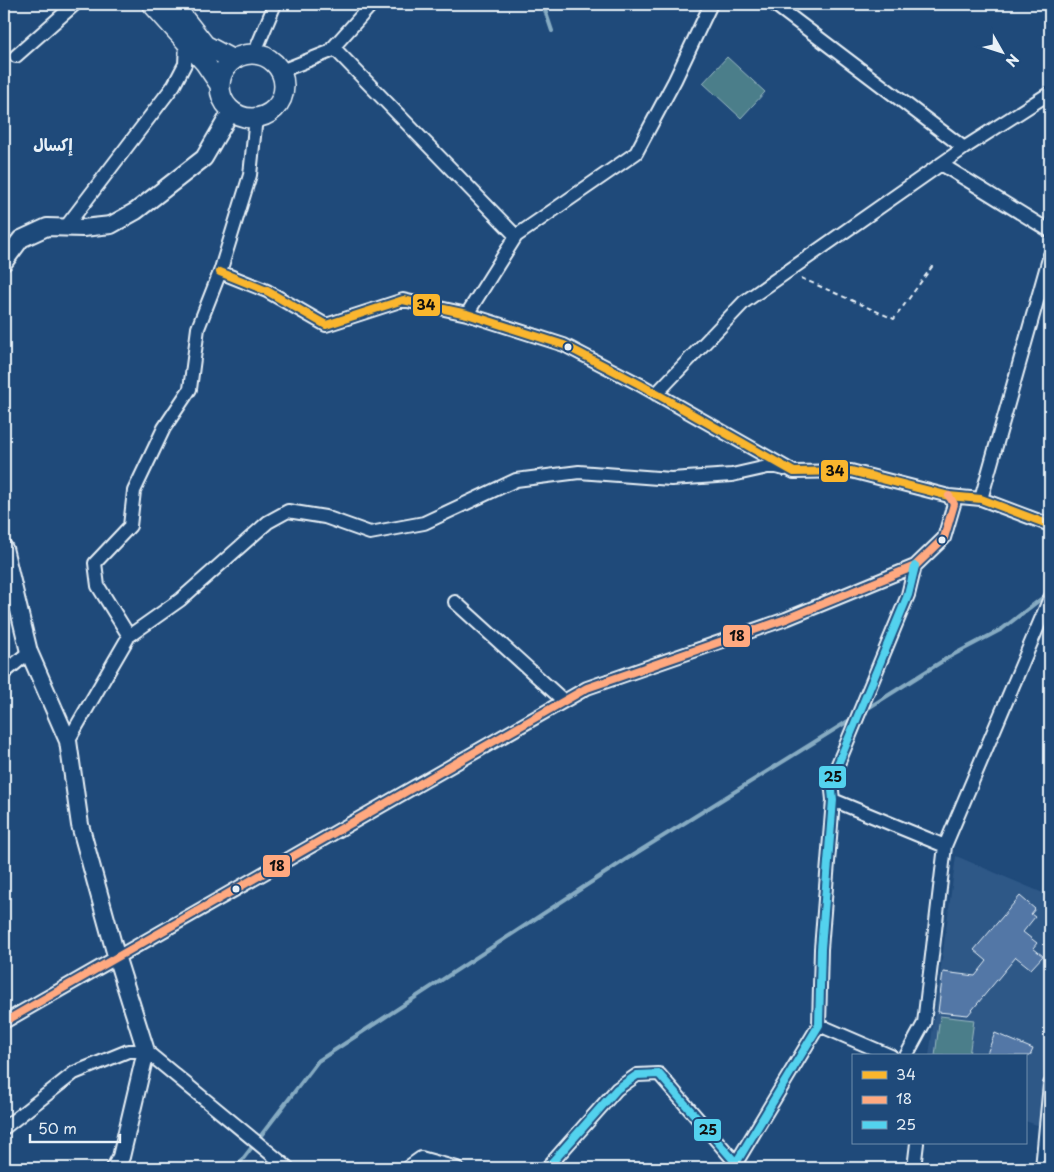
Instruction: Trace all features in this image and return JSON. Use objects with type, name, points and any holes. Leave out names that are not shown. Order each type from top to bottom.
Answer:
[{"type":"main road","points":[[152,4],[186,42],[220,85],[226,103],[232,110],[248,117],[266,114],[280,101],[284,91],[281,71],[270,59],[254,54],[243,55],[233,60],[226,67],[220,85]]},
{"type":"main road","points":[[173,4],[205,46],[233,60]]},
{"type":"street","points":[[16,56],[75,4]]},
{"type":"street","points":[[254,54],[275,4]]},
{"type":"street","points":[[281,71],[329,52],[372,4]]},
{"type":"street","points":[[467,314],[516,236],[636,153],[675,80],[712,4]]},
{"type":"street","points":[[774,4],[964,148]]},
{"type":"street","points":[[64,228],[174,85],[185,64],[186,42]]},
{"type":"street","points":[[334,47],[516,236]]},
{"type":"street","points":[[656,394],[744,302],[964,148],[1050,94]]},
{"type":"street","points":[[4,262],[21,239],[47,227],[64,228],[110,225],[136,211],[204,158],[232,110]]},
{"type":"street","points":[[129,636],[98,586],[95,563],[130,526],[134,491],[164,428],[190,388],[198,328],[220,272],[250,175],[256,117]]},
{"type":"street","points":[[941,164],[1050,231]]},
{"type":"street","points":[[981,499],[1050,255]]},
{"type":"street","points":[[220,272],[267,291],[326,325],[403,300],[467,314],[564,345],[656,394],[794,472]]},
{"type":"street","points":[[68,741],[129,636],[180,600],[268,522],[288,511],[325,517],[370,533],[424,523],[516,480],[578,472],[671,479],[732,475],[772,466],[794,472],[850,471],[949,496],[981,499],[1050,525]]},
{"type":"street","points":[[4,1022],[117,959],[587,688],[786,619],[915,566],[944,538],[954,504],[949,496]]},
{"type":"street","points":[[4,548],[29,652],[68,741],[80,825],[117,959],[146,1051],[121,1157],[115,1168]]},
{"type":"street","points":[[547,1168],[617,1089],[637,1075],[659,1074],[736,1163],[819,1024],[821,949],[833,800],[831,781],[908,595],[915,566]]},
{"type":"street","points":[[907,1054],[924,1023],[946,846],[1050,598]]},
{"type":"street","points":[[455,602],[564,701]]},
{"type":"street","points":[[4,673],[29,652]]},
{"type":"street","points":[[833,800],[946,846]]},
{"type":"street","points":[[819,1024],[886,1054]]},
{"type":"street","points":[[4,1128],[74,1073],[128,1052],[146,1051],[288,1168]]},
{"type":"street","points":[[1042,1168],[1050,1084]]},
{"type":"street","points":[[914,1168],[917,1144]]},
{"type":"street","points":[[407,1168],[421,1158],[457,1168]]},
{"type":"path","points":[[787,272],[894,319],[934,264]]},
{"type":"shaded area","points":[[956,856],[1050,896],[1050,943],[1040,1126],[1026,1121],[1026,1054],[929,1054]]},
{"type":"green space","points":[[727,57],[765,92],[741,118],[703,83]]},
{"type":"green space","points":[[940,1016],[974,1020],[969,1054],[935,1054]]},
{"type":"building","points":[[1020,896],[1035,909],[1031,914],[1035,917],[1023,932],[1037,943],[1033,948],[1043,956],[1031,969],[1016,957],[968,1015],[938,1012],[943,972],[975,976],[987,961],[974,950]]},
{"type":"building","points":[[995,1033],[1033,1049],[1030,1056],[1026,1056],[1026,1054],[987,1054]]},
{"type":"waterway","points":[[543,4],[552,31]]},
{"type":"waterway","points":[[865,710],[949,657],[1002,629],[1050,592]]},
{"type":"waterway","points":[[236,1168],[318,1061],[625,860],[853,718]]},
{"type":"transit line","name":"34","points":[[220,272],[267,291],[326,325],[403,300],[467,314],[564,345],[639,384],[794,472],[851,471],[949,496],[981,499],[1050,525]]},
{"type":"transit line","name":"18","points":[[4,1022],[587,688],[786,619],[915,566],[944,538],[954,504],[949,496]]},
{"type":"transit line","name":"25","points":[[547,1168],[617,1089],[637,1075],[659,1074],[736,1163],[819,1025],[821,949],[833,800],[831,781],[908,595],[915,566]]},
{"type":"district","name":"إكسال","points":[[53,144]]}]
